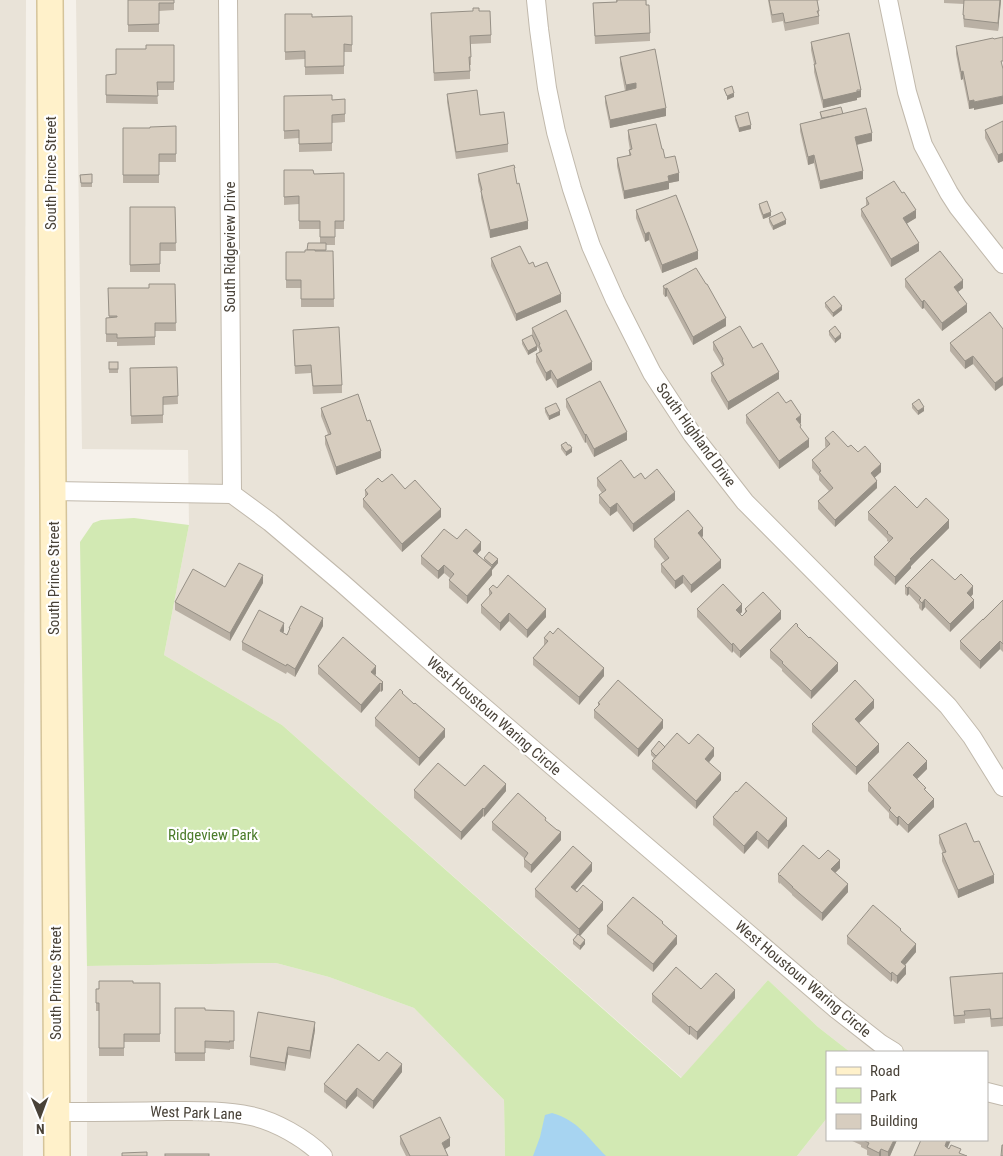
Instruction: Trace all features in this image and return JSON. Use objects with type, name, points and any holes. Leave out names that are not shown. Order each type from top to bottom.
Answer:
[{"type":"street","name":"South Prince Street","points":[[50,0],[57,1156]]},
{"type":"street","name":"South Ridgeview Drive","points":[[228,0],[232,494]]},
{"type":"street","name":"South Highland Drive","points":[[536,0],[538,29],[556,132],[572,188],[595,255],[614,300],[652,373],[692,434],[745,502],[948,706],[972,738],[1003,787]]},
{"type":"street","points":[[888,0],[907,92],[923,145],[958,207],[1003,264]]},
{"type":"street","points":[[53,492],[232,494]]},
{"type":"street","name":"West Houstoun Waring Circle","points":[[232,494],[270,522],[342,583],[438,668],[835,1008],[893,1051]]},
{"type":"street","points":[[988,1092],[1003,1096]]},
{"type":"street","name":"West Park Lane","points":[[57,1112],[210,1111],[251,1116],[272,1123],[294,1134],[315,1148],[323,1156]]},
{"type":"shaded area","points":[[0,0],[26,0],[23,1156],[0,1156]]},
{"type":"shaded area","points":[[76,0],[1003,0],[1003,1156],[797,1156],[826,1119],[826,1141],[988,1141],[988,1051],[849,1051],[818,1027],[768,980],[682,1078],[282,725],[164,655],[189,525],[188,450],[82,449]]},
{"type":"shaded area","points":[[276,963],[329,977],[414,1008],[504,1100],[505,1156],[87,1156],[87,966]]},
{"type":"green space","name":"Ridgeview Park","points":[[134,518],[189,525],[164,655],[282,725],[681,1078],[768,980],[818,1027],[849,1051],[826,1051],[826,1119],[797,1156],[505,1156],[504,1100],[414,1008],[329,977],[276,963],[87,966],[80,542],[93,523],[101,520]]},
{"type":"water","points":[[552,1113],[576,1125],[606,1156],[533,1156],[545,1115]]},
{"type":"building","points":[[128,0],[174,0],[174,3],[159,3],[159,24],[128,25]]},
{"type":"building","points":[[617,0],[646,0],[646,5],[649,5],[650,33],[595,36],[593,3],[617,2]]},
{"type":"building","points":[[769,0],[817,0],[819,16],[785,23],[783,13],[772,15]]},
{"type":"building","points":[[964,0],[1000,0],[998,23],[964,19]]},
{"type":"building","points":[[473,8],[479,8],[479,11],[490,11],[491,35],[470,36],[470,71],[434,73],[431,13],[473,11]]},
{"type":"building","points":[[285,14],[312,14],[312,17],[352,16],[352,45],[344,44],[344,66],[305,67],[305,51],[285,52]]},
{"type":"building","points":[[849,33],[861,90],[823,100],[814,64],[816,64],[811,42]]},
{"type":"building","points":[[1003,37],[1003,61],[1001,61],[1003,69],[1003,96],[974,102],[974,100],[969,101],[956,46]]},
{"type":"building","points":[[146,45],[174,45],[174,82],[157,82],[158,96],[106,95],[106,75],[116,74],[116,49],[146,49]]},
{"type":"building","points":[[655,49],[666,108],[610,120],[605,96],[636,88],[636,83],[626,85],[620,57]]},
{"type":"building","points":[[732,86],[734,93],[727,96],[724,89]]},
{"type":"building","points":[[477,90],[480,115],[504,112],[508,144],[456,152],[447,94]]},
{"type":"building","points":[[332,95],[332,100],[345,99],[345,114],[332,115],[332,143],[299,144],[299,130],[284,131],[284,96]]},
{"type":"building","points":[[841,107],[843,114],[822,118],[820,112]]},
{"type":"building","points":[[866,108],[872,133],[855,137],[863,171],[820,181],[814,155],[808,157],[800,124]]},
{"type":"building","points":[[748,112],[751,125],[739,128],[735,116]]},
{"type":"building","points":[[1003,121],[1003,153],[998,155],[985,130]]},
{"type":"building","points":[[656,124],[665,158],[675,156],[679,173],[668,176],[669,181],[624,191],[617,158],[631,155],[629,150],[632,149],[628,130]]},
{"type":"building","points":[[176,126],[176,154],[159,154],[159,175],[123,175],[123,128]]},
{"type":"building","points":[[514,165],[517,184],[519,183],[528,221],[490,230],[478,174]]},
{"type":"building","points":[[284,170],[313,170],[314,174],[344,173],[344,221],[335,221],[335,237],[320,237],[320,221],[299,221],[299,196],[284,197]]},
{"type":"building","points":[[92,174],[92,183],[81,183],[80,175]]},
{"type":"building","points":[[894,181],[916,210],[903,218],[919,243],[891,259],[861,209],[869,204],[866,198]]},
{"type":"building","points":[[676,195],[698,251],[662,265],[649,232],[645,234],[636,210]]},
{"type":"building","points":[[767,201],[771,212],[763,215],[759,204]]},
{"type":"building","points":[[130,207],[175,207],[176,243],[160,243],[160,264],[130,265]]},
{"type":"building","points":[[782,212],[786,220],[773,226],[769,218]]},
{"type":"building","points":[[308,243],[326,243],[326,250],[307,250]]},
{"type":"building","points":[[520,246],[529,264],[533,262],[535,267],[547,262],[561,294],[516,314],[491,258]]},
{"type":"building","points":[[305,250],[333,251],[334,299],[301,299],[301,280],[286,280],[286,252],[305,252]]},
{"type":"building","points":[[940,251],[963,280],[954,287],[967,304],[942,323],[924,300],[922,302],[905,279]]},
{"type":"building","points":[[696,268],[726,318],[693,337],[667,288],[665,289],[663,286]]},
{"type":"building","points":[[149,284],[175,284],[176,323],[155,323],[155,337],[117,338],[117,334],[106,334],[106,318],[117,317],[109,316],[108,288],[149,288]]},
{"type":"building","points":[[834,296],[842,306],[833,313],[825,303]]},
{"type":"building","points":[[566,310],[592,362],[557,380],[551,370],[546,373],[536,354],[542,351],[532,328]]},
{"type":"building","points":[[990,312],[1003,329],[1003,377],[995,383],[973,356],[965,361],[950,343]]},
{"type":"building","points":[[740,326],[753,348],[762,343],[779,372],[728,402],[711,373],[724,365],[723,359],[713,342]]},
{"type":"building","points":[[835,326],[841,334],[835,339],[829,331]]},
{"type":"building","points":[[339,327],[342,385],[313,386],[311,365],[295,366],[293,330]]},
{"type":"building","points":[[532,335],[537,346],[528,351],[522,340]]},
{"type":"building","points":[[109,362],[118,362],[118,369],[109,369]]},
{"type":"building","points":[[177,367],[178,396],[163,397],[163,415],[131,416],[130,368]]},
{"type":"building","points":[[600,381],[627,432],[594,449],[566,399]]},
{"type":"building","points":[[778,392],[786,403],[791,400],[801,415],[796,419],[809,439],[779,461],[746,415]]},
{"type":"building","points":[[358,394],[367,421],[370,420],[381,451],[336,467],[325,436],[331,434],[321,408]]},
{"type":"building","points":[[919,399],[924,407],[918,411],[912,404]]},
{"type":"building","points":[[556,403],[560,411],[549,416],[545,408]]},
{"type":"building","points":[[833,431],[848,447],[851,445],[858,452],[865,446],[881,464],[871,473],[877,481],[835,520],[818,501],[833,488],[819,472],[821,471],[812,460],[830,444],[825,438]]},
{"type":"building","points":[[566,442],[572,448],[566,452],[561,445]]},
{"type":"building","points":[[621,460],[634,478],[641,473],[645,479],[657,469],[675,492],[633,524],[617,503],[610,508],[599,495],[606,490],[597,478]]},
{"type":"building","points":[[392,474],[405,489],[415,480],[441,509],[402,544],[363,499],[368,494],[365,490],[378,478],[382,482]]},
{"type":"building","points":[[895,486],[917,508],[926,498],[949,520],[895,577],[874,557],[893,538],[868,512]]},
{"type":"building","points":[[688,510],[703,528],[698,533],[721,560],[691,585],[683,575],[675,581],[661,564],[669,558],[654,539]]},
{"type":"building","points":[[444,529],[457,539],[466,529],[481,542],[473,551],[492,567],[467,596],[449,580],[454,574],[444,565],[438,571],[421,556]]},
{"type":"building","points":[[489,552],[498,559],[492,565],[484,558]]},
{"type":"building","points":[[932,559],[955,580],[961,574],[973,586],[967,593],[974,600],[950,624],[925,599],[922,603],[919,600],[921,598],[909,587],[905,586]]},
{"type":"building","points":[[239,563],[263,575],[230,633],[175,602],[193,569],[225,587]]},
{"type":"building","points":[[508,575],[546,609],[527,630],[509,613],[500,623],[481,605],[492,593],[489,589],[493,585],[497,588]]},
{"type":"building","points":[[723,584],[742,604],[736,610],[742,616],[747,611],[745,609],[763,592],[781,611],[740,651],[697,609]]},
{"type":"building","points":[[1003,600],[1003,644],[1000,641],[980,661],[960,641]]},
{"type":"building","points":[[301,606],[323,618],[295,669],[242,642],[259,610],[284,623],[280,631],[287,635]]},
{"type":"building","points":[[796,623],[809,638],[838,663],[811,691],[770,650]]},
{"type":"building","points":[[558,628],[604,668],[579,697],[533,658],[548,641],[544,638],[550,631],[553,634]]},
{"type":"building","points":[[343,637],[376,666],[371,672],[383,682],[361,705],[318,666]]},
{"type":"building","points":[[618,680],[663,720],[638,749],[594,710]]},
{"type":"building","points":[[855,680],[874,700],[855,719],[879,744],[856,767],[812,724]]},
{"type":"building","points":[[400,689],[414,704],[445,729],[419,758],[375,718]]},
{"type":"building","points":[[677,733],[689,744],[698,734],[714,748],[705,759],[721,773],[696,801],[652,761]]},
{"type":"building","points":[[659,741],[665,747],[656,756],[651,751]]},
{"type":"building","points":[[908,742],[927,761],[913,775],[934,799],[908,825],[889,810],[891,808],[868,783]]},
{"type":"building","points":[[438,763],[465,786],[484,765],[506,784],[461,832],[414,790]]},
{"type":"building","points":[[746,782],[787,818],[768,841],[757,831],[744,846],[713,817]]},
{"type":"building","points":[[518,793],[546,818],[545,820],[561,832],[531,865],[524,859],[528,853],[492,822]]},
{"type":"building","points":[[966,823],[974,842],[979,841],[994,875],[958,890],[942,853],[946,852],[939,835]]},
{"type":"building","points":[[803,845],[819,859],[828,850],[840,860],[831,869],[848,884],[822,913],[778,874]]},
{"type":"building","points":[[573,846],[592,863],[571,887],[577,892],[583,885],[603,902],[579,929],[535,889]]},
{"type":"building","points":[[633,897],[677,936],[653,964],[607,926]]},
{"type":"building","points":[[873,905],[916,944],[901,962],[906,966],[897,976],[892,972],[891,974],[847,936]]},
{"type":"building","points":[[578,934],[585,940],[580,946],[573,940]]},
{"type":"building","points":[[676,967],[701,989],[716,973],[735,990],[697,1032],[652,994]]},
{"type":"building","points":[[1003,973],[1003,1018],[991,1019],[990,1009],[964,1011],[965,1015],[954,1016],[950,977]]},
{"type":"building","points":[[99,981],[160,983],[160,1034],[124,1034],[124,1048],[99,1048],[99,1003],[96,1003],[96,989],[99,989]]},
{"type":"building","points":[[175,1008],[205,1008],[205,1010],[234,1011],[234,1041],[205,1041],[205,1053],[175,1053]]},
{"type":"building","points":[[258,1012],[315,1022],[310,1051],[288,1047],[285,1063],[250,1057]]},
{"type":"building","points":[[358,1044],[379,1061],[387,1052],[402,1064],[373,1101],[357,1088],[346,1101],[324,1084]]},
{"type":"building","points":[[440,1117],[450,1138],[442,1143],[448,1156],[410,1156],[400,1136]]},
{"type":"building","points":[[865,1141],[894,1141],[888,1152],[881,1149],[879,1153],[867,1147],[869,1143]]},
{"type":"building","points":[[921,1141],[947,1141],[945,1146],[949,1149],[951,1145],[961,1149],[959,1153],[967,1156],[914,1156]]},
{"type":"building","points":[[1002,1145],[1003,1156],[1001,1156]]},
{"type":"building","points":[[147,1152],[147,1156],[122,1156],[122,1153]]},
{"type":"building","points":[[165,1154],[209,1154],[209,1156],[165,1156]]}]
